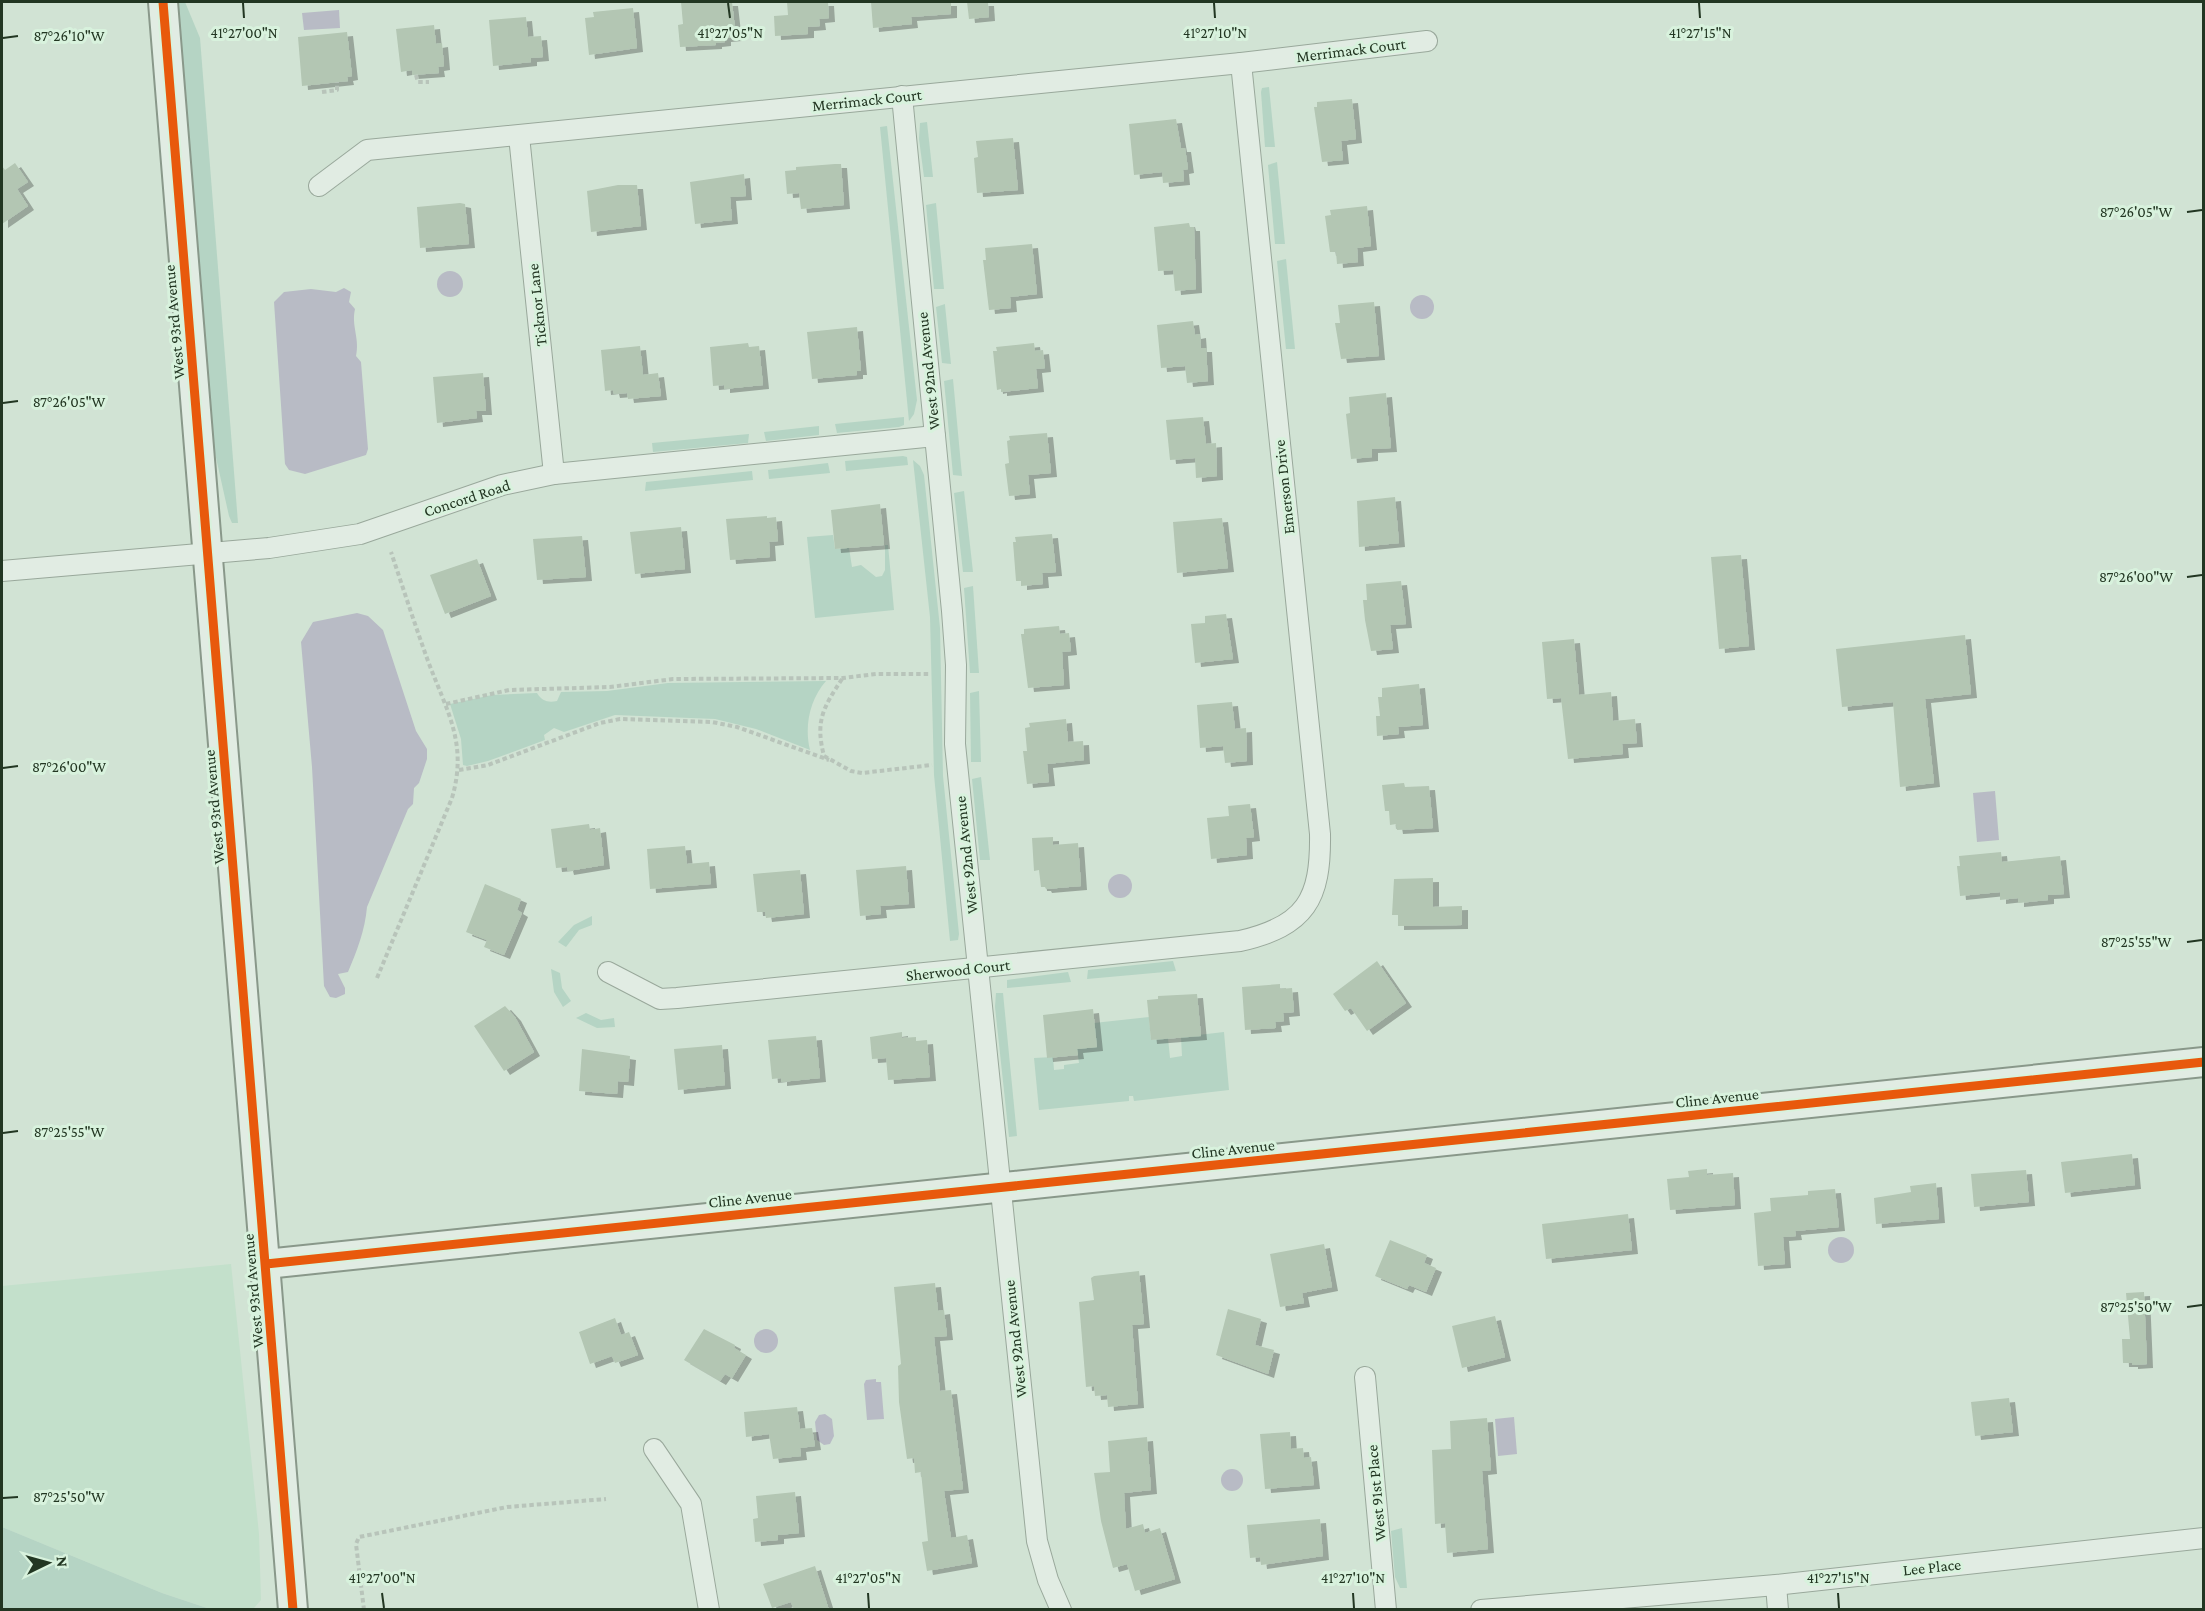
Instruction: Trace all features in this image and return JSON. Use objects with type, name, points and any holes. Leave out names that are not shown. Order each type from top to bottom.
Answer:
[{"type":"street","name":"West 93rd Avenue","points":[[164,2],[294,1610]]},
{"type":"street","name":"Merrimack Court","points":[[319,186],[367,150],[1241,63],[1427,41]]},
{"type":"street","name":"Emerson Drive","points":[[1241,63],[1320,834],[1321,868],[1316,891],[1305,908]]},
{"type":"street","name":"West 92nd Avenue","points":[[902,96],[954,633],[955,744],[999,1187],[1037,1541],[1048,1580],[1061,1610]]},
{"type":"street","name":"Ticknor Lane","points":[[519,136],[554,474]]},
{"type":"street","name":"Concord Road","points":[[2,571],[269,548],[360,534],[502,485],[554,474],[935,436]]},
{"type":"street","name":"Sherwood Court","points":[[608,972],[660,999],[1240,941],[1285,925],[1305,908]]},
{"type":"street","name":"Cline Avenue","points":[[266,1264],[2204,1062]]},
{"type":"street","name":"West 91st Place","points":[[1365,1377],[1386,1610]]},
{"type":"street","points":[[654,1449],[691,1504],[709,1610]]},
{"type":"street","name":"Lee Place","points":[[1481,1610],[1776,1584],[2204,1538]]},
{"type":"street","points":[[1776,1584],[1778,1610]]},
{"type":"path","points":[[416,75],[418,82],[429,82]]},
{"type":"path","points":[[322,93],[337,90],[338,82]]},
{"type":"path","points":[[377,978],[452,798],[459,770],[458,742],[392,552]]},
{"type":"path","points":[[446,704],[509,690],[610,687],[673,679],[843,678],[876,674],[929,674]]},
{"type":"path","points":[[829,760],[824,756],[819,726],[828,698],[843,678]]},
{"type":"path","points":[[459,770],[488,765],[600,723],[620,718],[712,722],[758,734],[829,760],[850,771],[862,773],[932,765]]},
{"type":"path","points":[[364,1610],[356,1544],[359,1537],[507,1507],[606,1499]]},
{"type":"green space","points":[[174,2],[185,2],[200,38],[238,523],[232,523],[229,516],[209,426]]},
{"type":"green space","points":[[1269,87],[1275,147],[1265,147],[1261,92],[1262,88]]},
{"type":"green space","points":[[927,122],[933,177],[924,177],[919,139],[920,123]]},
{"type":"green space","points":[[887,126],[917,400],[914,414],[909,421],[880,127]]},
{"type":"green space","points":[[1277,162],[1285,244],[1275,244],[1268,165]]},
{"type":"green space","points":[[936,203],[944,289],[934,289],[926,205]]},
{"type":"green space","points":[[1286,259],[1295,349],[1286,349],[1277,261]]},
{"type":"green space","points":[[945,304],[951,364],[942,363],[936,307]]},
{"type":"green space","points":[[953,379],[962,476],[953,475],[944,381]]},
{"type":"green space","points":[[904,417],[904,425],[899,427],[837,433],[835,424]]},
{"type":"green space","points":[[819,426],[819,435],[766,441],[764,432]]},
{"type":"green space","points":[[749,434],[748,443],[653,452],[652,443]]},
{"type":"green space","points":[[907,457],[908,465],[846,471],[845,461]]},
{"type":"green space","points":[[913,460],[920,466],[924,475],[940,628],[943,776],[959,934],[958,940],[950,941],[934,775],[930,617]]},
{"type":"green space","points":[[828,463],[830,473],[769,479],[768,470]]},
{"type":"green space","points":[[752,471],[753,480],[645,491],[646,482]]},
{"type":"green space","points":[[964,491],[973,572],[963,572],[954,493]]},
{"type":"green space","points":[[833,535],[835,549],[849,548],[852,567],[861,565],[876,577],[882,576],[885,570],[885,545],[888,545],[894,610],[815,618],[807,537]]},
{"type":"green space","points":[[973,586],[979,673],[970,673],[964,588]]},
{"type":"green space","points":[[826,681],[812,704],[808,722],[810,750],[756,729],[715,719],[615,715],[564,732],[554,728],[544,735],[545,740],[488,761],[467,766],[463,765],[461,739],[450,704],[492,695],[537,693],[543,700],[554,702],[557,701],[561,692],[607,691],[668,683]]},
{"type":"green space","points":[[979,691],[981,762],[971,762],[970,693]]},
{"type":"green space","points":[[981,777],[990,860],[980,860],[972,779]]},
{"type":"green space","points":[[592,916],[592,925],[579,930],[566,947],[558,942],[574,925]]},
{"type":"green space","points":[[1173,961],[1176,971],[1087,979],[1088,970]]},
{"type":"green space","points":[[551,969],[560,973],[562,988],[571,1001],[563,1007],[554,992]]},
{"type":"green space","points":[[1068,972],[1071,982],[1007,988],[1007,980]]},
{"type":"green space","points":[[996,993],[1003,993],[1017,1136],[1009,1137],[995,1007]]},
{"type":"green space","points":[[586,1013],[601,1020],[614,1018],[615,1027],[597,1028],[576,1018]]},
{"type":"green space","points":[[1149,1017],[1151,1040],[1168,1038],[1170,1058],[1182,1056],[1181,1037],[1224,1032],[1229,1090],[1134,1101],[1133,1096],[1129,1096],[1129,1101],[1039,1110],[1034,1058],[1053,1057],[1054,1070],[1064,1069],[1064,1065],[1079,1063],[1077,1049],[1097,1047],[1094,1023]]},
{"type":"green space","points":[[231,1264],[259,1534],[261,1600],[253,1609],[210,1609],[162,1593],[2,1527],[2,1286]]},
{"type":"green space","points":[[2,1527],[162,1593],[210,1609],[2,1609]]},
{"type":"green space","points":[[1402,1528],[1407,1588],[1400,1588],[1395,1577],[1391,1531]]},
{"type":"shaded area","points":[[339,10],[340,28],[304,30],[302,13]]},
{"type":"shaded area","points":[[450,271],[459,275],[463,284],[459,293],[450,297],[441,293],[437,284],[441,275]]},
{"type":"shaded area","points":[[344,288],[351,292],[349,302],[355,309],[356,356],[361,362],[368,449],[366,455],[305,474],[289,470],[285,464],[274,302],[284,292],[311,289],[336,292]]},
{"type":"shaded area","points":[[1422,295],[1427,296],[1433,302],[1433,312],[1427,318],[1422,319],[1417,318],[1411,312],[1410,307],[1411,302],[1417,296]]},
{"type":"shaded area","points":[[357,613],[368,616],[383,630],[416,731],[427,749],[427,759],[419,783],[414,788],[413,804],[408,809],[367,907],[362,932],[348,972],[338,974],[345,988],[345,994],[336,998],[330,997],[324,986],[312,767],[301,642],[313,622]]},
{"type":"shaded area","points":[[1995,791],[1999,840],[1977,842],[1973,793]]},
{"type":"shaded area","points":[[1120,874],[1125,875],[1131,881],[1131,891],[1125,897],[1120,898],[1115,897],[1109,891],[1108,886],[1109,881],[1115,875]]},
{"type":"shaded area","points":[[1841,1237],[1850,1241],[1854,1250],[1850,1259],[1841,1263],[1832,1259],[1828,1250],[1832,1241]]},
{"type":"shaded area","points":[[766,1329],[775,1332],[778,1341],[775,1350],[766,1353],[757,1350],[754,1341],[757,1332]]},
{"type":"shaded area","points":[[876,1379],[876,1382],[881,1382],[884,1419],[867,1420],[864,1384],[866,1380]]},
{"type":"shaded area","points":[[825,1414],[832,1419],[834,1436],[830,1444],[824,1445],[817,1440],[815,1422],[819,1415]]},
{"type":"shaded area","points":[[1514,1417],[1517,1454],[1498,1456],[1495,1419]]},
{"type":"shaded area","points":[[1228,1469],[1236,1469],[1243,1476],[1243,1484],[1236,1491],[1228,1491],[1221,1484],[1221,1476]]},
{"type":"building","points":[[681,2],[732,2],[736,37],[725,38],[725,42],[716,43],[716,45],[680,47],[678,25],[683,24]]},
{"type":"building","points":[[787,2],[828,2],[829,18],[819,19],[820,26],[808,27],[808,34],[775,36],[774,16],[788,15]]},
{"type":"building","points":[[871,2],[951,2],[951,14],[911,17],[912,24],[873,28]]},
{"type":"building","points":[[967,2],[988,2],[989,17],[969,19]]},
{"type":"building","points":[[633,8],[637,48],[589,55],[585,18],[594,17],[593,12]]},
{"type":"building","points":[[526,17],[528,37],[541,36],[543,57],[531,58],[531,62],[493,66],[489,20]]},
{"type":"building","points":[[434,25],[436,44],[442,43],[444,66],[438,67],[439,73],[412,75],[412,70],[401,72],[396,29]]},
{"type":"building","points":[[347,32],[352,76],[347,77],[348,81],[302,86],[298,37]]},
{"type":"building","points":[[1352,99],[1356,139],[1341,141],[1343,160],[1322,162],[1314,107],[1317,107],[1317,102]]},
{"type":"building","points":[[1176,119],[1181,148],[1185,148],[1188,169],[1183,170],[1184,181],[1163,183],[1162,172],[1134,175],[1129,124]]},
{"type":"building","points":[[1013,138],[1018,190],[977,193],[974,158],[978,157],[976,141]]},
{"type":"building","points":[[15,163],[28,182],[17,189],[28,206],[2,224],[2,166],[5,170]]},
{"type":"building","points":[[841,164],[844,205],[801,209],[799,193],[787,194],[785,171],[796,170],[796,167]]},
{"type":"building","points":[[744,174],[746,196],[730,197],[732,220],[695,224],[690,182]]},
{"type":"building","points":[[618,185],[637,185],[641,226],[591,232],[587,191]]},
{"type":"building","points":[[465,204],[469,244],[420,248],[417,207]]},
{"type":"building","points":[[1367,206],[1371,246],[1357,248],[1358,262],[1337,264],[1336,252],[1330,252],[1325,216],[1331,215],[1330,210]]},
{"type":"building","points":[[1189,223],[1190,227],[1194,227],[1196,289],[1175,291],[1173,270],[1158,271],[1154,227]]},
{"type":"building","points":[[1032,244],[1037,294],[1010,297],[1011,308],[989,310],[983,260],[986,260],[985,248]]},
{"type":"building","points":[[1374,302],[1379,356],[1341,359],[1335,323],[1340,323],[1338,305]]},
{"type":"building","points":[[1193,321],[1195,335],[1200,334],[1201,348],[1206,348],[1208,381],[1187,383],[1185,366],[1161,368],[1157,325]]},
{"type":"building","points":[[857,327],[861,371],[857,371],[857,375],[812,379],[807,332]]},
{"type":"building","points":[[748,343],[749,347],[759,346],[763,385],[724,389],[724,385],[713,386],[710,347]]},
{"type":"building","points":[[1034,343],[1035,351],[1043,350],[1045,368],[1036,369],[1038,388],[1001,392],[1001,389],[997,390],[993,351],[997,351],[996,347]]},
{"type":"building","points":[[640,346],[643,375],[658,373],[661,396],[628,399],[627,393],[614,394],[613,390],[605,391],[601,350]]},
{"type":"building","points":[[483,373],[486,411],[476,411],[477,418],[437,423],[433,377]]},
{"type":"building","points":[[1386,393],[1391,448],[1372,449],[1372,457],[1351,459],[1346,414],[1350,413],[1349,397]]},
{"type":"building","points":[[1203,417],[1206,444],[1216,443],[1217,476],[1196,478],[1195,458],[1170,460],[1166,420]]},
{"type":"building","points":[[1047,433],[1051,473],[1028,475],[1030,494],[1009,496],[1005,464],[1009,463],[1007,441],[1010,440],[1009,436]]},
{"type":"building","points":[[1395,497],[1399,543],[1359,547],[1357,501]]},
{"type":"building","points":[[880,504],[884,545],[835,549],[831,510]]},
{"type":"building","points":[[767,516],[767,518],[776,517],[778,541],[769,542],[770,557],[730,560],[726,519]]},
{"type":"building","points":[[1222,518],[1228,568],[1177,573],[1173,522]]},
{"type":"building","points":[[681,527],[685,569],[635,574],[630,532]]},
{"type":"building","points":[[1052,534],[1056,572],[1042,573],[1043,584],[1021,586],[1021,581],[1016,581],[1013,542],[1016,542],[1015,537]]},
{"type":"building","points":[[582,536],[586,577],[537,580],[533,539]]},
{"type":"building","points":[[1741,555],[1749,646],[1719,649],[1711,557]]},
{"type":"building","points":[[477,559],[491,596],[445,614],[430,575]]},
{"type":"building","points":[[1401,581],[1406,624],[1390,625],[1393,649],[1371,651],[1363,600],[1367,600],[1366,584]]},
{"type":"building","points":[[1226,614],[1233,659],[1195,663],[1191,624],[1205,623],[1205,616]]},
{"type":"building","points":[[1059,626],[1060,634],[1069,633],[1071,651],[1062,652],[1064,685],[1028,688],[1021,634],[1024,634],[1024,629]]},
{"type":"building","points":[[1965,635],[1971,694],[1925,699],[1934,783],[1900,787],[1893,702],[1842,707],[1836,649]]},
{"type":"building","points":[[1574,639],[1579,695],[1611,692],[1613,721],[1635,719],[1637,743],[1622,744],[1623,754],[1568,759],[1561,698],[1547,699],[1542,642]]},
{"type":"building","points":[[1419,684],[1423,725],[1398,727],[1399,734],[1377,736],[1376,716],[1380,716],[1378,697],[1382,697],[1382,688]]},
{"type":"building","points":[[1232,702],[1235,729],[1246,728],[1247,761],[1225,763],[1223,746],[1200,748],[1197,705]]},
{"type":"building","points":[[1066,719],[1068,742],[1083,741],[1084,760],[1047,764],[1049,782],[1027,784],[1023,751],[1027,751],[1025,728],[1030,727],[1029,723]]},
{"type":"building","points":[[1404,783],[1405,787],[1429,786],[1433,828],[1397,830],[1396,824],[1390,825],[1389,811],[1385,811],[1382,785]]},
{"type":"building","points":[[1250,804],[1254,837],[1246,838],[1247,855],[1211,859],[1207,818],[1229,816],[1228,806]]},
{"type":"building","points":[[589,824],[590,830],[600,828],[604,865],[568,871],[567,867],[556,868],[551,829]]},
{"type":"building","points":[[1053,837],[1053,845],[1078,843],[1081,886],[1046,889],[1041,887],[1039,870],[1034,871],[1032,838]]},
{"type":"building","points":[[685,846],[687,864],[709,862],[711,884],[650,889],[647,849]]},
{"type":"building","points":[[2001,852],[2002,862],[2060,856],[2064,894],[2048,895],[2048,900],[2018,903],[2018,898],[2000,900],[2000,892],[1960,896],[1957,866],[1960,866],[1959,856]]},
{"type":"building","points":[[906,866],[909,904],[880,906],[881,914],[860,916],[856,870]]},
{"type":"building","points":[[800,870],[804,914],[766,918],[765,912],[757,912],[753,874]]},
{"type":"building","points":[[1433,878],[1433,907],[1462,906],[1462,925],[1398,926],[1398,915],[1392,915],[1394,879]]},
{"type":"building","points":[[485,884],[521,899],[517,910],[522,913],[504,955],[484,947],[487,940],[466,932]]},
{"type":"building","points":[[1377,961],[1406,1003],[1367,1031],[1351,1008],[1345,1011],[1333,994]]},
{"type":"building","points":[[1280,984],[1280,989],[1292,988],[1294,1012],[1283,1013],[1284,1021],[1275,1022],[1276,1028],[1245,1030],[1242,987]]},
{"type":"building","points":[[1197,994],[1201,1036],[1151,1040],[1147,1000],[1158,999],[1158,996]]},
{"type":"building","points":[[505,1006],[515,1017],[534,1052],[504,1071],[474,1026]]},
{"type":"building","points":[[1093,1009],[1097,1047],[1077,1049],[1078,1055],[1047,1058],[1043,1015]]},
{"type":"building","points":[[902,1032],[902,1038],[916,1037],[916,1041],[927,1040],[930,1077],[888,1080],[886,1058],[872,1059],[870,1037]]},
{"type":"building","points":[[816,1036],[820,1078],[781,1082],[781,1078],[772,1079],[768,1040]]},
{"type":"building","points":[[722,1045],[725,1085],[678,1090],[674,1049]]},
{"type":"building","points":[[582,1049],[630,1056],[628,1082],[618,1081],[617,1094],[579,1091]]},
{"type":"building","points":[[2132,1154],[2135,1185],[2065,1193],[2061,1162]]},
{"type":"building","points":[[1707,1169],[1707,1175],[1733,1173],[1735,1205],[1670,1210],[1667,1179],[1689,1177],[1688,1171]]},
{"type":"building","points":[[2026,1170],[2029,1202],[1974,1207],[1971,1174]]},
{"type":"building","points":[[1936,1183],[1939,1219],[1876,1224],[1874,1198],[1911,1192],[1910,1186]]},
{"type":"building","points":[[1835,1189],[1839,1227],[1795,1231],[1796,1236],[1783,1237],[1785,1264],[1758,1266],[1754,1213],[1771,1211],[1770,1198],[1808,1195],[1808,1191]]},
{"type":"building","points":[[1628,1214],[1632,1250],[1546,1259],[1542,1224]]},
{"type":"building","points":[[1390,1240],[1427,1255],[1424,1263],[1436,1268],[1426,1292],[1409,1285],[1407,1289],[1375,1276]]},
{"type":"building","points":[[1324,1244],[1332,1287],[1302,1293],[1304,1303],[1280,1307],[1270,1254]]},
{"type":"building","points":[[1139,1271],[1144,1324],[1132,1325],[1138,1404],[1108,1407],[1107,1395],[1095,1396],[1094,1386],[1086,1387],[1079,1302],[1094,1300],[1091,1278],[1094,1276]]},
{"type":"building","points":[[935,1283],[938,1311],[944,1310],[947,1336],[934,1337],[940,1391],[951,1390],[963,1489],[944,1491],[951,1538],[967,1535],[972,1563],[927,1571],[922,1542],[928,1541],[921,1472],[915,1473],[914,1458],[907,1459],[899,1402],[898,1366],[901,1364],[894,1287]]},
{"type":"building","points":[[2144,1292],[2147,1364],[2123,1363],[2122,1339],[2130,1339],[2126,1293]]},
{"type":"building","points":[[1228,1309],[1261,1319],[1255,1345],[1274,1350],[1268,1374],[1216,1355]]},
{"type":"building","points":[[1495,1316],[1505,1357],[1462,1368],[1452,1326]]},
{"type":"building","points":[[615,1318],[621,1335],[629,1332],[638,1355],[615,1363],[612,1356],[590,1364],[579,1332]]},
{"type":"building","points":[[704,1329],[735,1345],[734,1348],[746,1355],[732,1378],[725,1374],[720,1381],[684,1360]]},
{"type":"building","points":[[2009,1398],[2013,1432],[1975,1436],[1971,1402]]},
{"type":"building","points":[[797,1407],[800,1429],[812,1428],[815,1446],[800,1448],[801,1456],[773,1459],[769,1434],[746,1437],[744,1412]]},
{"type":"building","points":[[1487,1418],[1491,1470],[1482,1471],[1488,1549],[1447,1553],[1445,1523],[1435,1524],[1432,1450],[1451,1449],[1450,1421]]},
{"type":"building","points":[[1290,1432],[1291,1449],[1303,1448],[1304,1458],[1311,1457],[1314,1485],[1265,1489],[1260,1434]]},
{"type":"building","points":[[1147,1437],[1151,1490],[1124,1493],[1126,1529],[1143,1524],[1145,1533],[1160,1528],[1175,1579],[1135,1591],[1127,1564],[1113,1568],[1101,1521],[1094,1473],[1110,1472],[1108,1441]]},
{"type":"building","points":[[795,1492],[799,1533],[778,1535],[778,1540],[755,1542],[753,1519],[758,1518],[756,1496]]},
{"type":"building","points":[[1320,1519],[1323,1556],[1261,1565],[1260,1557],[1250,1558],[1247,1525]]},
{"type":"building","points":[[815,1566],[829,1610],[794,1610],[791,1602],[772,1608],[763,1584]]},
{"type":"cycle path","points":[[163,2],[293,1610]]},
{"type":"cycle path","points":[[266,1264],[2204,1062]]}]
